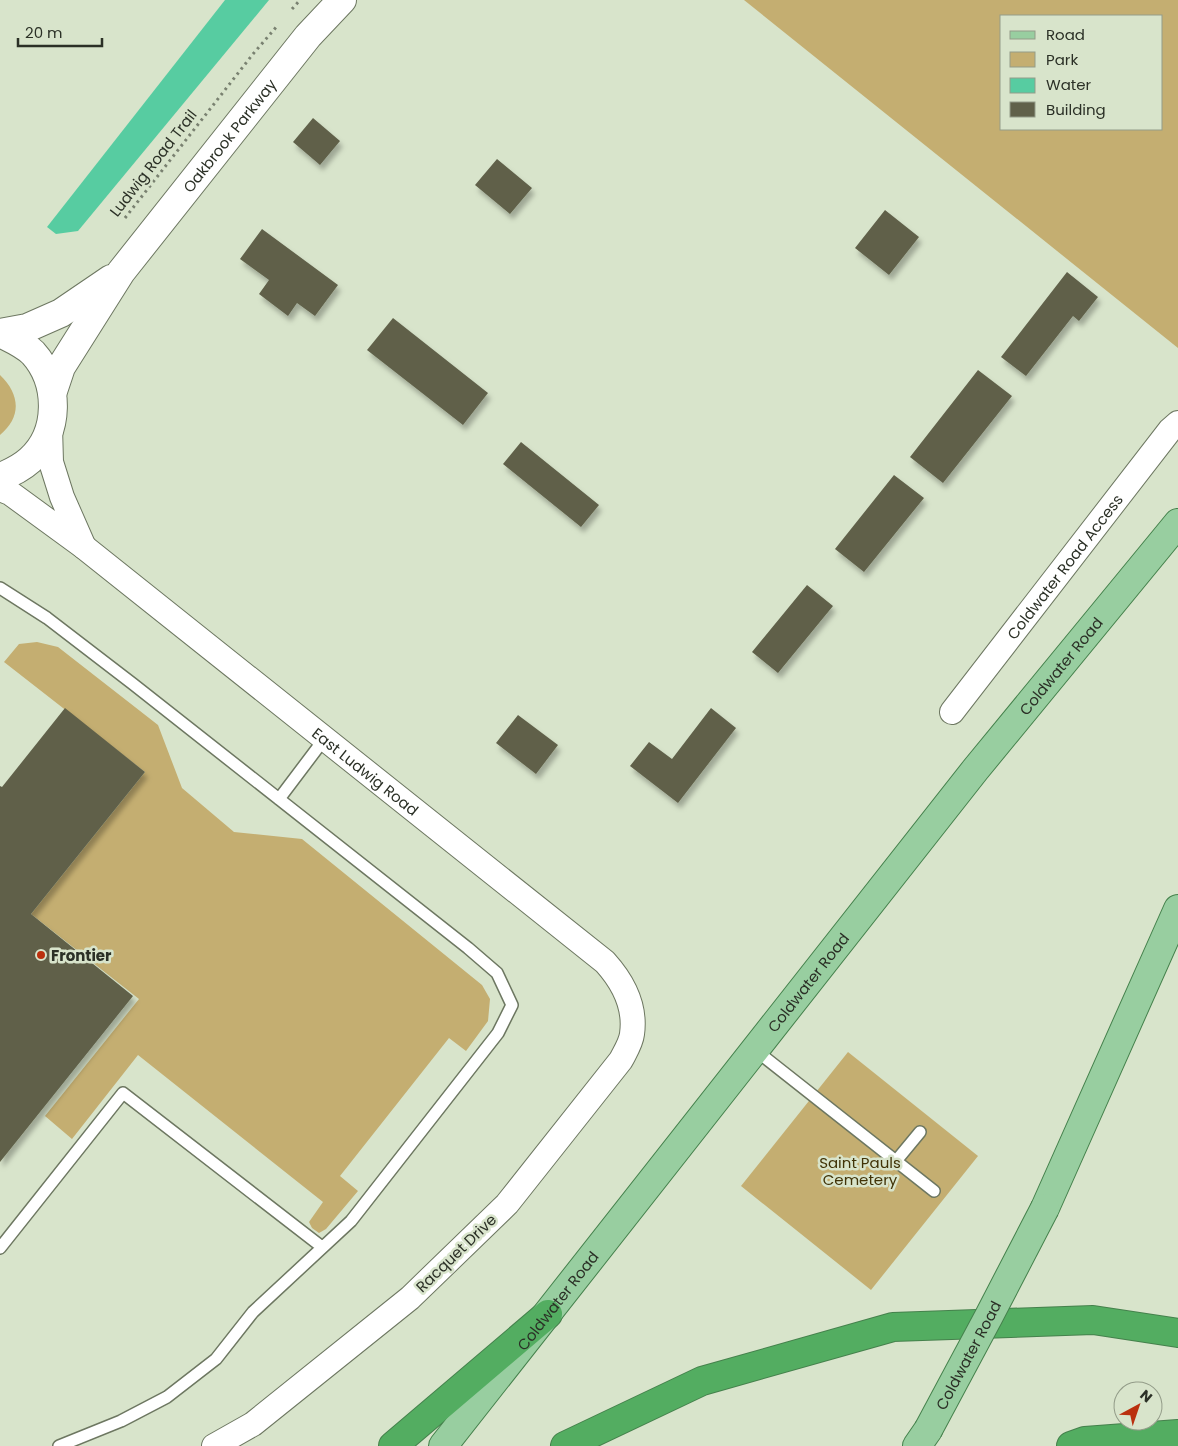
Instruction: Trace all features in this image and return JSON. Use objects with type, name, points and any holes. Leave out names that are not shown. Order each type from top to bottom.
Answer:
[{"type":"highway","points":[[393,1446],[548,1314]]},
{"type":"highway","points":[[565,1446],[702,1381],[893,1326],[1093,1320],[1178,1333]]},
{"type":"highway","points":[[1071,1446],[1086,1441],[1178,1434]]},
{"type":"main road","name":"Oakbrook Parkway","points":[[53,391],[62,367],[121,272],[308,36],[342,0]]},
{"type":"main road","name":"Oakbrook Parkway","points":[[0,333],[28,328],[61,313],[121,272]]},
{"type":"main road","points":[[0,333],[17,341],[32,353],[44,368],[53,391],[54,406],[50,427],[43,445],[30,460],[0,478]]},
{"type":"main road","name":"Coldwater Road","points":[[444,1446],[975,770],[1178,523]]},
{"type":"main road","name":"Coldwater Road","points":[[922,1438],[989,1316],[1045,1208],[1178,909]]},
{"type":"street","name":"Coldwater Road Access","points":[[952,712],[1170,430],[1178,424]]},
{"type":"street","name":"East Ludwig Road","points":[[50,427],[51,462],[62,498],[84,547]]},
{"type":"street","name":"East Ludwig Road","points":[[0,489],[10,493],[84,547],[605,962],[619,978],[631,1007]]},
{"type":"street","name":"Racquet Drive","points":[[214,1446],[253,1424],[410,1298],[507,1204],[622,1060],[632,1035],[631,1007]]},
{"type":"lane","points":[[0,588],[47,618],[468,948],[497,973],[512,1005],[498,1033],[350,1221],[253,1312],[216,1358],[167,1397],[121,1421],[59,1446]]},
{"type":"lane","points":[[279,799],[325,738]]},
{"type":"lane","points":[[754,1049],[934,1191]]},
{"type":"lane","points":[[0,1248],[123,1093],[322,1247]]},
{"type":"lane","points":[[896,1161],[920,1132]]},
{"type":"path","points":[[288,14],[300,0]]},
{"type":"path","name":"Ludwig Road Trail","points":[[120,225],[253,54],[282,20]]},
{"type":"green space","points":[[744,0],[1178,0],[1178,348]]},
{"type":"green space","points":[[0,375],[12,390],[16,405],[12,421],[0,435]]},
{"type":"green space","points":[[37,642],[58,647],[158,725],[182,788],[234,832],[302,839],[482,985],[490,999],[488,1021],[466,1051],[449,1038],[340,1176],[358,1191],[326,1229],[319,1233],[312,1228],[309,1222],[323,1202],[138,1055],[72,1139],[45,1116],[139,999],[31,914],[145,772],[4,662],[19,644]]},
{"type":"green space","name":"Saint Pauls Cemetery","points":[[848,1052],[978,1156],[871,1290],[741,1186]]},
{"type":"water","points":[[225,0],[269,0],[78,231],[56,234],[47,227]]},
{"type":"building","points":[[313,118],[340,141],[320,165],[293,142]]},
{"type":"building","points":[[497,159],[532,188],[510,214],[475,185]]},
{"type":"building","points":[[885,210],[919,237],[889,275],[855,248]]},
{"type":"building","points":[[262,229],[338,285],[315,316],[297,303],[288,316],[259,294],[269,280],[240,259]]},
{"type":"building","points":[[1067,272],[1098,297],[1079,321],[1073,316],[1026,376],[1001,357]]},
{"type":"building","points":[[393,318],[488,393],[463,425],[367,350]]},
{"type":"building","points":[[978,370],[1012,396],[943,483],[910,457]]},
{"type":"building","points":[[521,442],[599,505],[581,527],[503,464]]},
{"type":"building","points":[[894,475],[924,498],[864,572],[835,549]]},
{"type":"building","points":[[807,585],[833,606],[778,673],[752,652]]},
{"type":"building","name":"Frontier","points":[[65,708],[145,772],[31,914],[133,996],[0,1162],[0,786],[2,787]]},
{"type":"building","points":[[711,708],[736,728],[678,803],[630,766],[649,742],[672,759]]},
{"type":"building","points":[[518,715],[558,745],[536,774],[496,743]]},
{"type":"place","name":"Frontier","points":[[41,955]]}]
